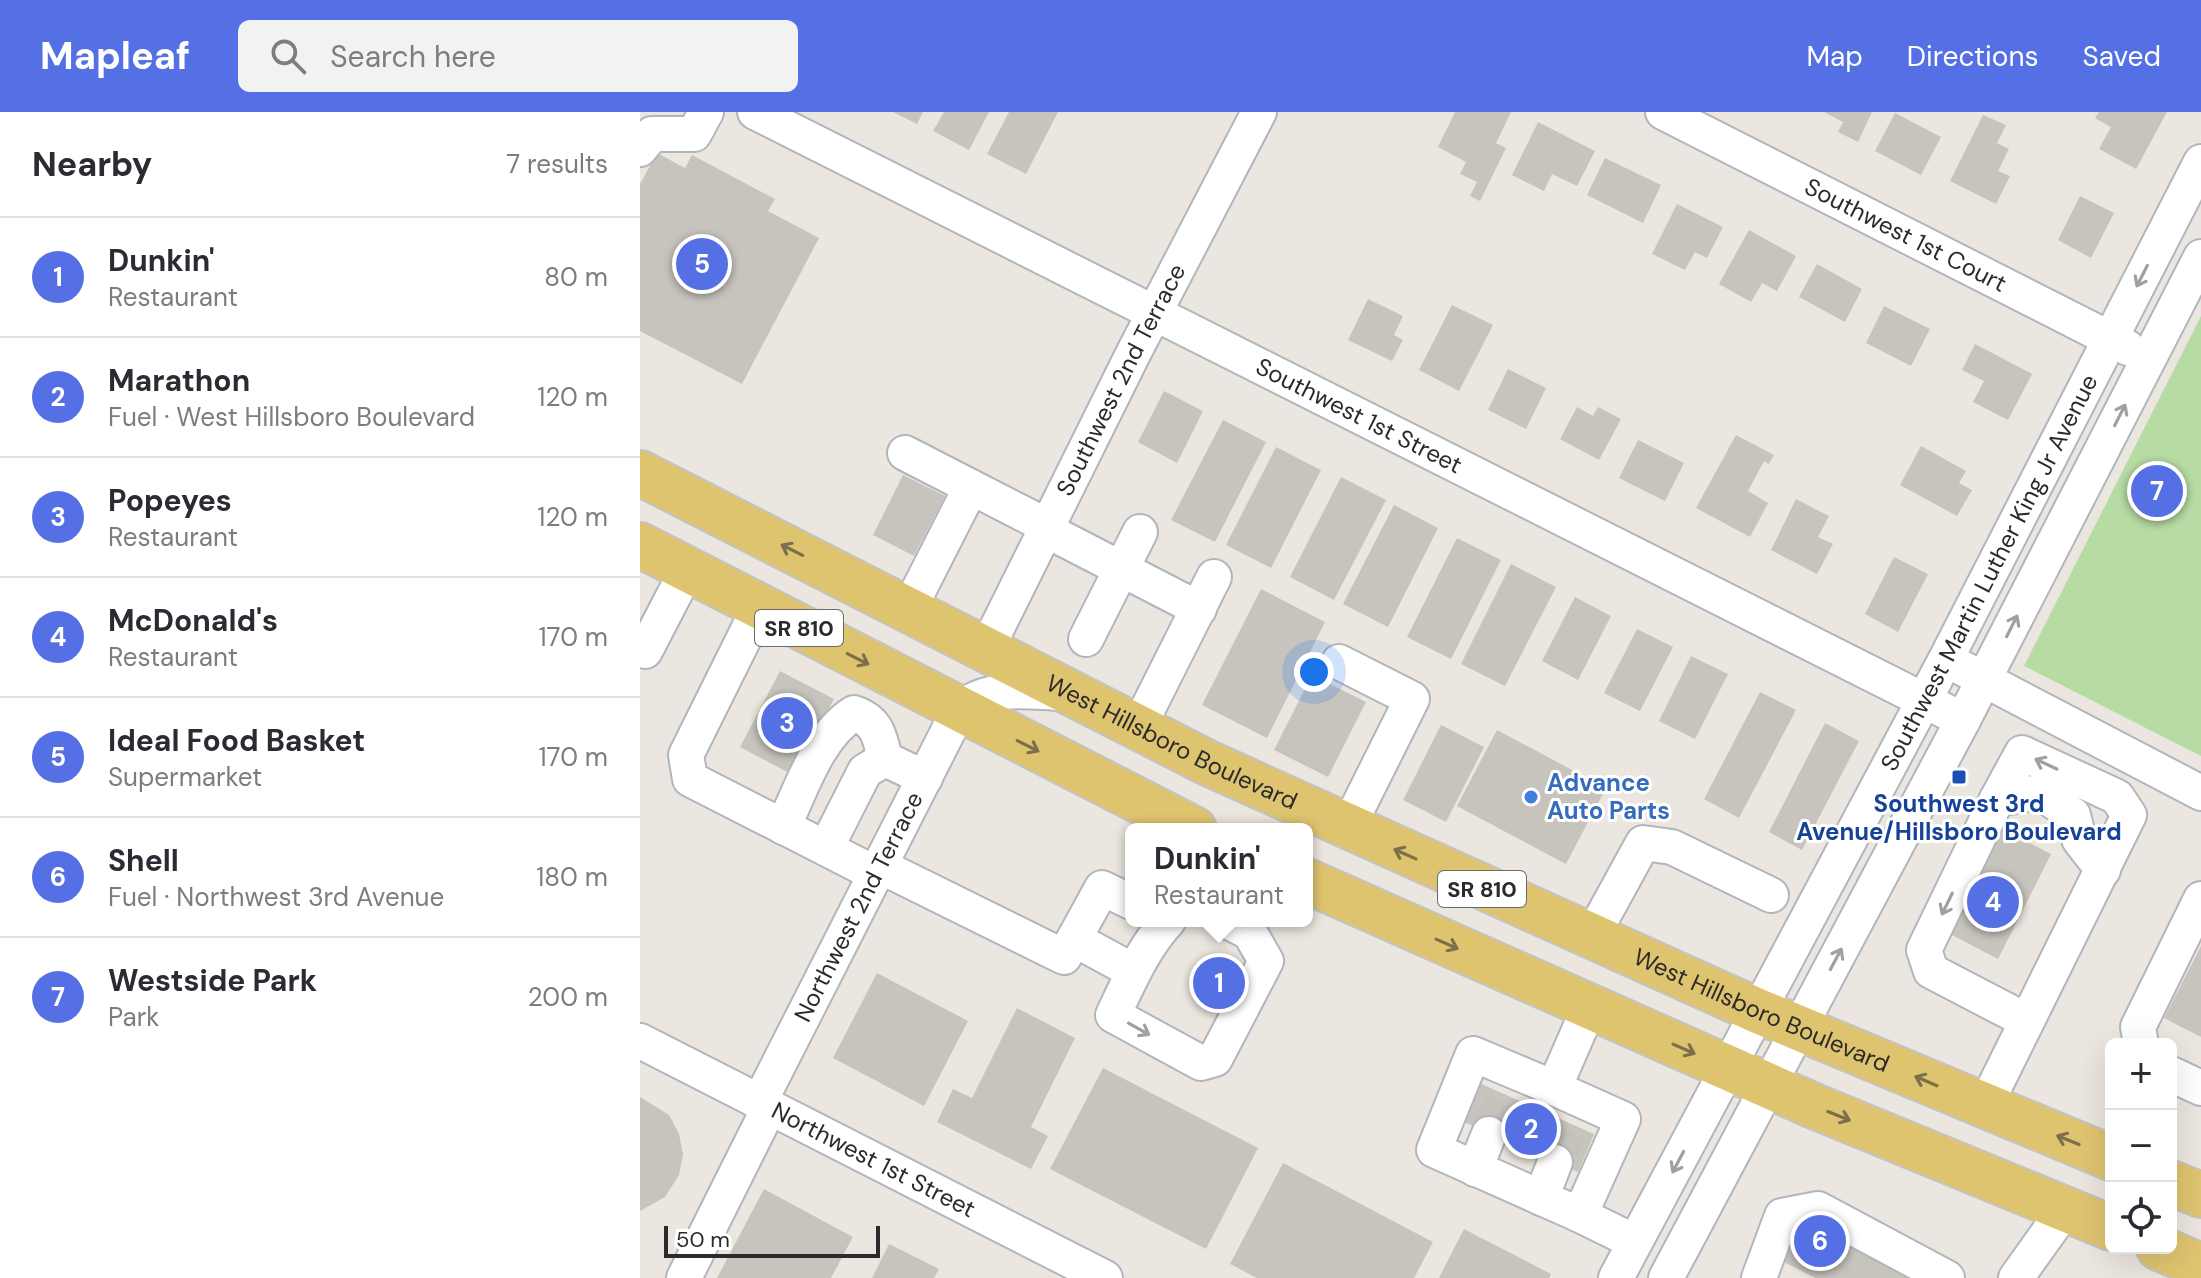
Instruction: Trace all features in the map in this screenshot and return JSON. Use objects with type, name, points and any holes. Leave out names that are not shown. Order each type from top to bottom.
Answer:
[{"type":"main road","name":"West Hillsboro Boulevard","points":[[640,473],[1069,694],[1348,827],[1758,1011],[2105,1156]]},
{"type":"main road","name":"SR 810","points":[[640,545],[1182,823]]},
{"type":"main road","name":"SR 810","points":[[1313,884],[1728,1068],[2105,1225]]},
{"type":"main road","points":[[2177,1185],[2201,1195]]},
{"type":"main road","points":[[2173,1254],[2201,1266]]},
{"type":"street","points":[[640,149],[652,134],[694,134],[706,112]]},
{"type":"street","name":"Southwest 1st Street","points":[[755,112],[1963,720]]},
{"type":"street","name":"Southwest 2nd Terrace","points":[[986,650],[1259,112]]},
{"type":"street","name":"Southwest 1st Court","points":[[1663,112],[2150,359]]},
{"type":"street","name":"Southwest Martin Luther King Jr Avenue","points":[[1616,1278],[1946,659],[2201,162]]},
{"type":"street","name":"Southwest Martin Luther King Jr Avenue","points":[[1666,1278],[1984,680],[2201,257]]},
{"type":"street","points":[[905,453],[1199,609]]},
{"type":"street","points":[[908,611],[971,487]]},
{"type":"street","points":[[1086,639],[1140,532]]},
{"type":"street","points":[[640,649],[645,651],[687,570]]},
{"type":"street","points":[[1138,728],[1214,577]]},
{"type":"street","points":[[759,608],[686,755],[690,779],[826,848],[1064,957],[1102,888],[1125,899]]},
{"type":"street","points":[[1946,659],[2201,793]]},
{"type":"street","points":[[1339,662],[1412,699],[1348,827]]},
{"type":"street","points":[[959,710],[974,697],[999,690],[1069,694]]},
{"type":"street","name":"Northwest 2nd Terrace","points":[[684,1278],[878,870],[959,710]]},
{"type":"street","points":[[783,827],[837,724],[854,713],[869,719],[879,732],[885,759]]},
{"type":"street","points":[[1985,1106],[2129,815],[2117,797],[2022,753],[2006,797],[1924,950],[1931,971],[2027,1021]]},
{"type":"street","points":[[885,759],[925,778]]},
{"type":"street","points":[[826,848],[865,771],[885,759]]},
{"type":"street","points":[[2117,797],[2137,760]]},
{"type":"street","points":[[2006,797],[2079,839],[2103,870]]},
{"type":"street","points":[[1592,936],[1643,843],[1672,847],[1771,895]]},
{"type":"street","points":[[2140,1038],[2138,1027],[2201,899]]},
{"type":"street","points":[[1162,927],[1133,971],[1113,1015],[1201,1063],[1215,1059],[1266,961],[1250,933],[1238,927]]},
{"type":"street","points":[[1074,939],[1133,971]]},
{"type":"street","points":[[1570,1104],[1589,1008]]},
{"type":"street","name":"Northwest 1st Street","points":[[640,1041],[1105,1278]]},
{"type":"street","points":[[1580,1215],[1623,1119],[1510,1083],[1473,1054],[1434,1150],[1635,1242]]},
{"type":"street","points":[[2177,1077],[2201,1088]]},
{"type":"street","points":[[1475,1169],[1489,1134]]},
{"type":"street","points":[[1541,1198],[1555,1162]]},
{"type":"street","points":[[2016,1278],[2066,1208]]},
{"type":"street","points":[[1759,1278],[1782,1216],[1818,1209],[1947,1278]]},
{"type":"green space","points":[[2201,316],[2201,756],[2024,666]]},
{"type":"building","points":[[893,112],[923,112],[917,124]]},
{"type":"building","points":[[944,112],[989,112],[969,150],[933,131]]},
{"type":"building","points":[[1009,112],[1058,112],[1026,174],[987,154]]},
{"type":"building","points":[[1455,112],[1511,112],[1496,143],[1506,148],[1480,201],[1470,196],[1477,182],[1460,174],[1466,162],[1438,147]]},
{"type":"building","points":[[1824,112],[1872,112],[1858,142],[1838,132],[1843,122]]},
{"type":"building","points":[[2099,112],[2167,112],[2136,169],[2099,149],[2111,127],[2095,118]]},
{"type":"building","points":[[1895,113],[1941,137],[1921,175],[1875,151]]},
{"type":"building","points":[[1983,115],[2006,125],[1997,143],[2009,149],[1998,171],[2010,176],[1996,204],[1950,181]]},
{"type":"building","points":[[1538,122],[1595,151],[1577,186],[1552,174],[1544,191],[1512,175]]},
{"type":"building","points":[[657,153],[685,168],[692,155],[775,199],[768,211],[819,238],[742,384],[640,331],[640,184]]},
{"type":"building","points":[[1605,158],[1661,185],[1643,223],[1587,195]]},
{"type":"building","points":[[2080,196],[2114,213],[2091,258],[2058,240]]},
{"type":"building","points":[[1677,204],[1723,227],[1707,258],[1695,252],[1685,270],[1652,254]]},
{"type":"building","points":[[1749,230],[1796,256],[1777,291],[1762,283],[1751,302],[1719,284]]},
{"type":"building","points":[[1817,264],[1862,289],[1845,322],[1799,297]]},
{"type":"building","points":[[1368,299],[1403,316],[1394,335],[1403,340],[1392,361],[1348,340]]},
{"type":"building","points":[[1452,305],[1493,325],[1459,391],[1419,370]]},
{"type":"building","points":[[1884,306],[1930,329],[1911,366],[1866,343]]},
{"type":"building","points":[[1975,344],[2032,374],[2008,420],[1973,402],[1984,381],[1962,370]]},
{"type":"building","points":[[1508,369],[1546,388],[1526,429],[1488,410]]},
{"type":"building","points":[[1164,391],[1203,411],[1177,463],[1138,442]]},
{"type":"building","points":[[1577,407],[1593,416],[1598,407],[1621,419],[1599,460],[1560,439]]},
{"type":"building","points":[[1223,420],[1266,442],[1215,542],[1171,520]]},
{"type":"building","points":[[1736,435],[1774,455],[1769,464],[1764,461],[1748,491],[1768,503],[1750,537],[1696,508]]},
{"type":"building","points":[[1638,440],[1684,463],[1665,501],[1619,478]]},
{"type":"building","points":[[1921,446],[1966,471],[1959,483],[1972,490],[1957,516],[1900,485]]},
{"type":"building","points":[[1276,447],[1321,470],[1271,568],[1226,545]]},
{"type":"building","points":[[903,475],[945,496],[914,556],[873,535]]},
{"type":"building","points":[[1341,477],[1386,500],[1334,600],[1290,577]]},
{"type":"building","points":[[1796,499],[1829,516],[1818,537],[1833,544],[1817,574],[1771,550]]},
{"type":"building","points":[[1394,505],[1438,528],[1388,627],[1343,604]]},
{"type":"building","points":[[1457,538],[1501,560],[1451,659],[1407,637]]},
{"type":"building","points":[[1894,557],[1928,574],[1898,632],[1865,614]]},
{"type":"building","points":[[1511,564],[1556,587],[1505,686],[1461,664]]},
{"type":"building","points":[[1261,589],[1325,622],[1267,738],[1202,705]]},
{"type":"building","points":[[1575,597],[1611,616],[1578,680],[1542,661]]},
{"type":"building","points":[[1637,629],[1673,647],[1640,711],[1604,693]]},
{"type":"building","points":[[1691,656],[1728,674],[1695,739],[1659,721]]},
{"type":"building","points":[[780,671],[834,699],[793,775],[740,747]]},
{"type":"building","points":[[1312,675],[1366,702],[1328,777],[1274,750]]},
{"type":"building","points":[[1760,692],[1796,710],[1739,818],[1704,799]]},
{"type":"building","points":[[1825,723],[1859,741],[1802,850],[1769,832]]},
{"type":"building","points":[[1441,725],[1484,747],[1446,822],[1403,800]]},
{"type":"building","name":"Advance Auto Parts","points":[[1497,730],[1606,788],[1566,864],[1457,806]]},
{"type":"building","points":[[1999,827],[2051,854],[1998,959],[1950,934]]},
{"type":"building","points":[[2201,946],[2201,1037],[2164,1018]]},
{"type":"building","points":[[877,973],[968,1021],[924,1106],[833,1058]]},
{"type":"building","points":[[1017,1008],[1075,1038],[1031,1127],[1048,1136],[1031,1169],[937,1122],[953,1089],[972,1098]]},
{"type":"building","points":[[1103,1068],[1258,1148],[1206,1249],[1050,1169]]},
{"type":"building","points":[[1479,1083],[1594,1134],[1578,1172],[1462,1121]]},
{"type":"building","points":[[640,1097],[669,1115],[679,1134],[683,1154],[679,1175],[665,1197],[640,1211]]},
{"type":"building","points":[[1283,1163],[1433,1242],[1414,1278],[1257,1278],[1230,1264]]},
{"type":"building","points":[[764,1189],[853,1237],[831,1278],[717,1278]]},
{"type":"building","points":[[1806,1220],[1916,1278],[1815,1278],[1784,1262]]},
{"type":"building","points":[[1464,1229],[1551,1274],[1549,1278],[1439,1278]]},
{"type":"building","points":[[889,1244],[939,1269],[934,1278],[872,1278]]},
{"type":"tunnel","points":[[1489,1134],[1506,1095]]},
{"type":"tunnel","points":[[1555,1162],[1573,1124]]},
{"type":"place","name":"Ideal Food Basket","points":[[702,264]]},
{"type":"place","name":"Westside Park","points":[[2157,491]]},
{"type":"place","name":"Popeyes","points":[[787,723]]},
{"type":"place","name":"Southwest 3rd Avenue/Hillsboro Boulevard","points":[[1959,777]]},
{"type":"place","name":"Advance Auto Parts","points":[[1531,797]]},
{"type":"place","name":"McDonald's","points":[[1993,902]]},
{"type":"place","name":"Dunkin'","points":[[1219,983]]},
{"type":"place","name":"Marathon","points":[[1531,1129]]},
{"type":"place","name":"Shell","points":[[1820,1241]]}]
